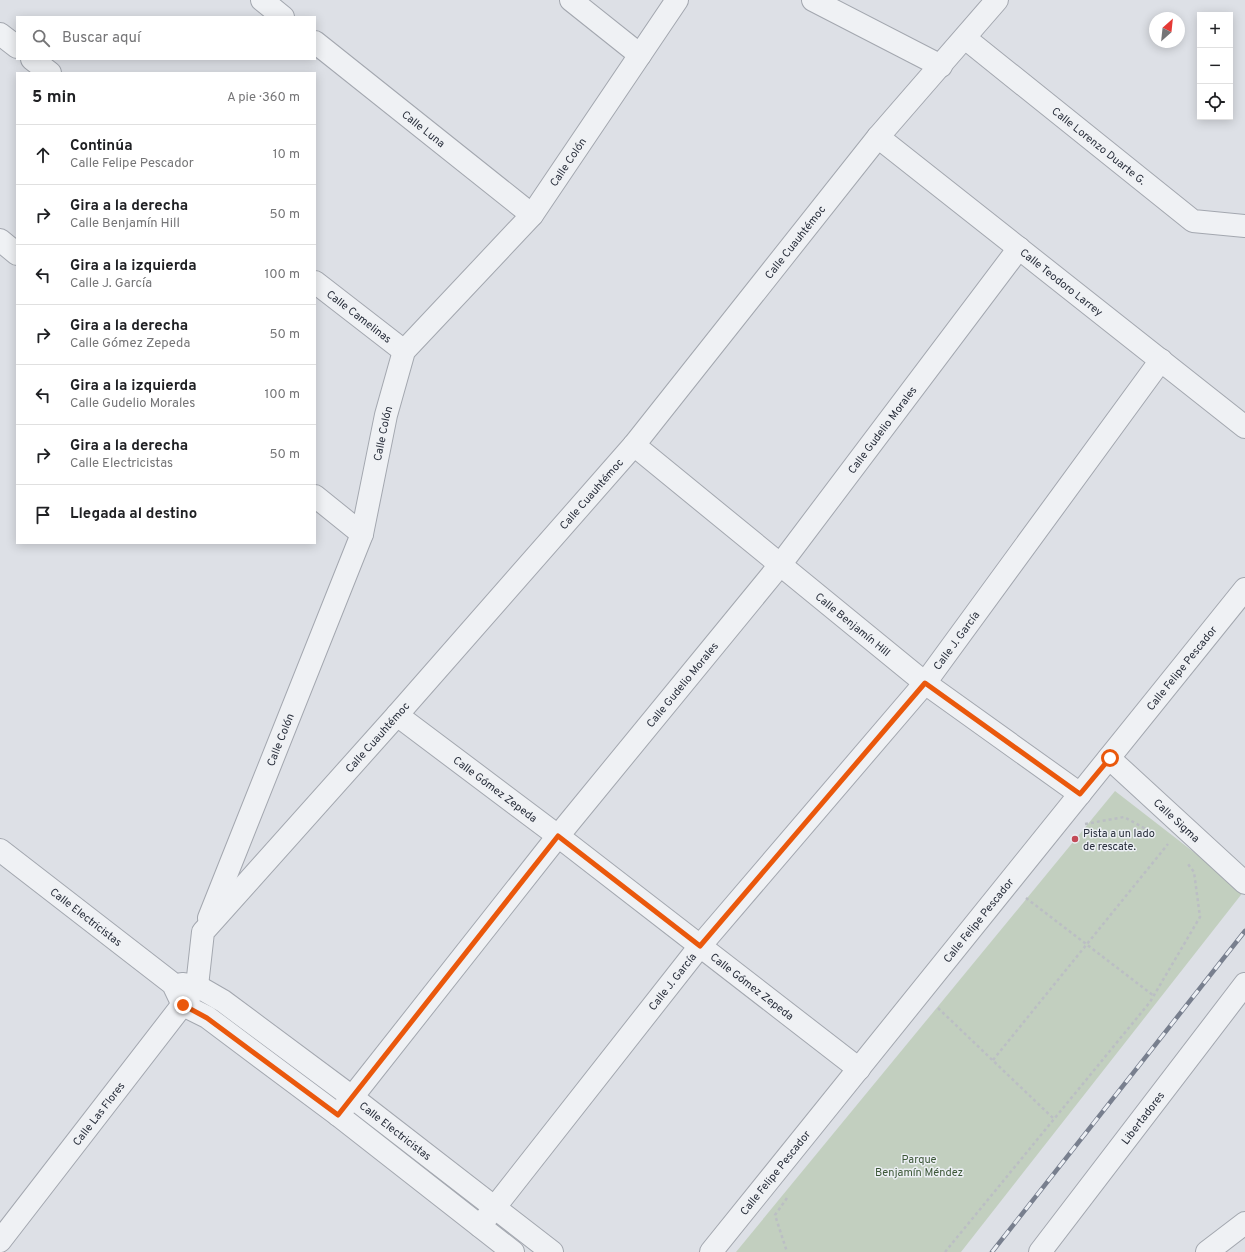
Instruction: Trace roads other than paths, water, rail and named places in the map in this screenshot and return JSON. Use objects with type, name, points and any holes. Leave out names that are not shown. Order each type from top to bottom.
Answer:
[{"type":"street","points":[[262,0],[282,16]]},
{"type":"street","points":[[571,0],[640,55]]},
{"type":"street","name":"Calle Colón","points":[[203,932],[362,534],[386,415],[404,352],[532,215],[677,0]]},
{"type":"street","points":[[813,0],[941,66]]},
{"type":"street","name":"Calle Cuauhtémoc","points":[[203,932],[397,715],[634,445],[878,137],[997,0]]},
{"type":"street","points":[[0,34],[16,46]]},
{"type":"street","name":"Calle Lorenzo Duarte G.","points":[[965,38],[1194,221],[1245,226]]},
{"type":"street","name":"Calle Luna","points":[[316,43],[532,215]]},
{"type":"street","points":[[33,60],[49,72]]},
{"type":"street","name":"Calle Teodoro Larrey","points":[[878,137],[1245,427]]},
{"type":"street","points":[[0,240],[16,253]]},
{"type":"street","name":"Calle Gudelio Morales","points":[[338,1115],[558,836],[780,565],[1019,248]]},
{"type":"street","name":"Calle Camelinas","points":[[316,283],[404,352]]},
{"type":"street","name":"Calle J. García","points":[[480,1226],[700,946],[925,683],[1160,360]]},
{"type":"street","name":"Calle Benjamín Hill","points":[[634,445],[925,683],[1080,794]]},
{"type":"street","points":[[316,497],[362,534]]},
{"type":"street","name":"Calle Felipe Pescador","points":[[712,1252],[1245,589]]},
{"type":"street","name":"Calle Gómez Zepeda","points":[[397,715],[558,836],[859,1069]]},
{"type":"street","name":"Calle Sigma","points":[[1110,758],[1245,883]]},
{"type":"street","name":"Calle Electricistas","points":[[0,850],[173,984],[183,1005],[207,1018],[338,1115],[513,1252]]},
{"type":"street","points":[[197,986],[203,932]]},
{"type":"street","name":"Calle Electricistas","points":[[173,984],[197,986],[223,1001],[352,1097],[552,1252]]},
{"type":"street","name":"Libertadores","points":[[1040,1252],[1245,984]]},
{"type":"street","name":"Calle Las Flores","points":[[0,1241],[197,986]]},
{"type":"street","points":[[1207,1252],[1245,1223]]},
{"type":"railway","points":[[992,1252],[1245,931]]},
{"type":"place","name":"Pista a un lado de rescate.","points":[[1075,839]]},
{"type":"park label","name":"Parque Benjamín Méndez","points":[[919,1165]]}]
